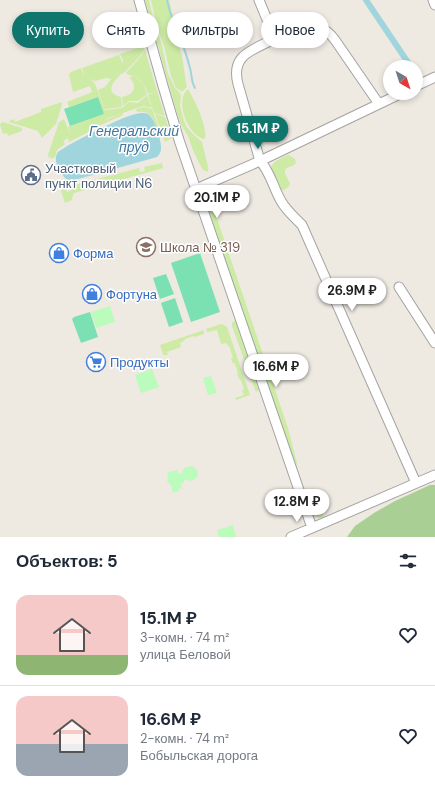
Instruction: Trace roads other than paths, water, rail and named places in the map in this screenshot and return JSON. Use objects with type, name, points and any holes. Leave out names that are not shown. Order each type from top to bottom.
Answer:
[{"type":"street","points":[[139,0],[165,93],[196,189],[312,528]]},
{"type":"street","points":[[259,0],[264,12]]},
{"type":"street","points":[[433,0],[435,5]]},
{"type":"street","points":[[329,32],[379,104]]},
{"type":"street","points":[[261,46],[246,53],[239,62],[236,73],[260,161],[265,166],[284,207],[302,225],[416,483]]},
{"type":"street","points":[[423,83],[435,77]]},
{"type":"street","points":[[196,189],[260,161],[387,100]]},
{"type":"street","points":[[399,287],[435,343]]},
{"type":"street","points":[[290,537],[435,475]]},
{"type":"water","name":"Генеральский пруд","points":[[141,113],[146,113],[149,115],[156,126],[161,146],[161,151],[157,157],[71,181],[66,179],[56,162],[56,155],[58,152],[115,122]]},
{"type":"waterway","points":[[167,0],[170,12]]},
{"type":"waterway","points":[[366,0],[406,60]]},
{"type":"waterway","points":[[184,48],[195,88]]},
{"type":"place","name":"Участковый пункт полиции N6","points":[[31,175]]},
{"type":"place","name":"Школа № 319","points":[[146,247]]},
{"type":"place","name":"Форма","points":[[59,253]]},
{"type":"place","name":"Фортуна","points":[[92,294]]},
{"type":"place","name":"Продукты","points":[[96,362]]}]
